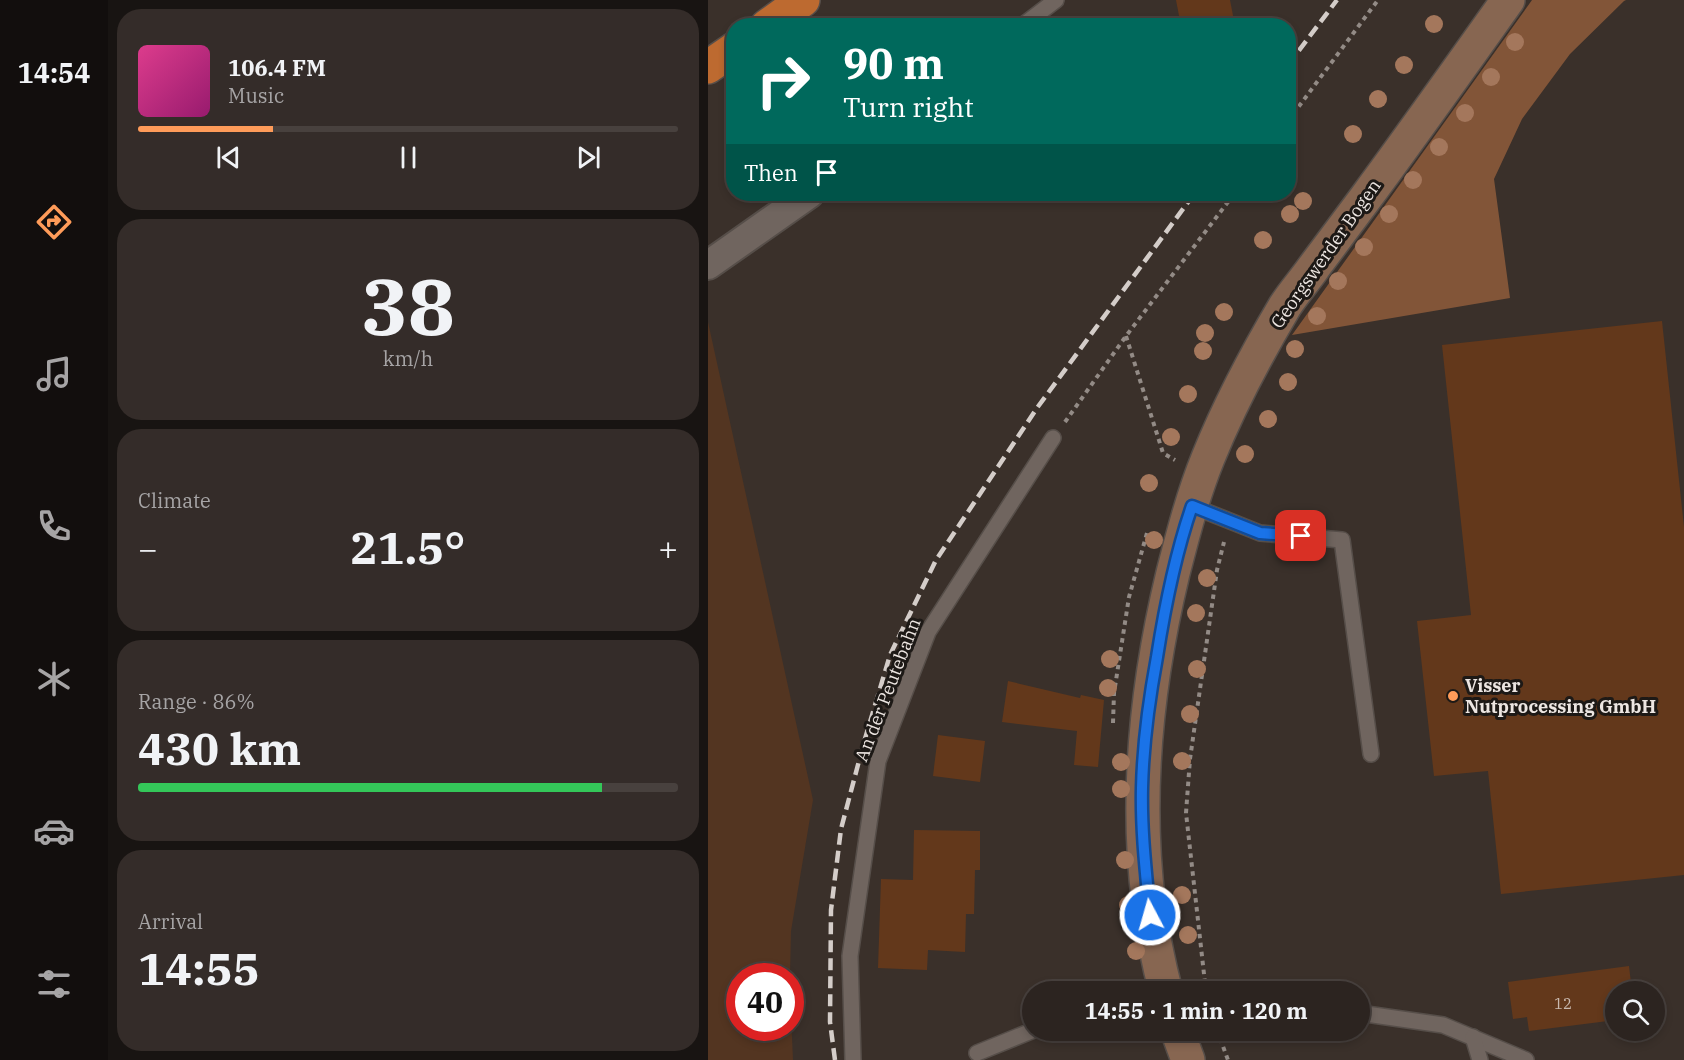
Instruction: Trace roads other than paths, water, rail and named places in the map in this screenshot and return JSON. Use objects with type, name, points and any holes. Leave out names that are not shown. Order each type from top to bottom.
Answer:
[{"type":"highway","points":[[778,18],[803,0]]},
{"type":"highway","points":[[708,67],[726,55]]},
{"type":"street","name":"Georgswerder Bogen","points":[[1163,981],[1150,915],[1144,855],[1142,788],[1148,708],[1164,612],[1185,526],[1208,457],[1246,377],[1287,304],[1508,0]]},
{"type":"street","points":[[708,265],[799,201]]},
{"type":"street","points":[[1182,1041],[1188,1060]]},
{"type":"lane","points":[[1033,18],[1056,0]]},
{"type":"lane","name":"An der Peutebahn","points":[[852,1060],[850,956],[878,761],[928,632],[1053,438]]},
{"type":"lane","points":[[1192,506],[1260,533],[1342,540],[1371,754]]},
{"type":"lane","points":[[1370,1014],[1443,1024],[1526,1060]]},
{"type":"lane","points":[[977,1053],[1022,1035]]},
{"type":"lane","points":[[1473,1037],[1480,1060]]},
{"type":"railway","points":[[1296,54],[1337,0]]},
{"type":"railway","points":[[835,1060],[830,1022],[831,910],[841,829],[890,655],[936,560],[1037,408],[1189,201]]},
{"type":"place","name":"Visser Nutprocessing GmbH","points":[[1453,696]]}]
